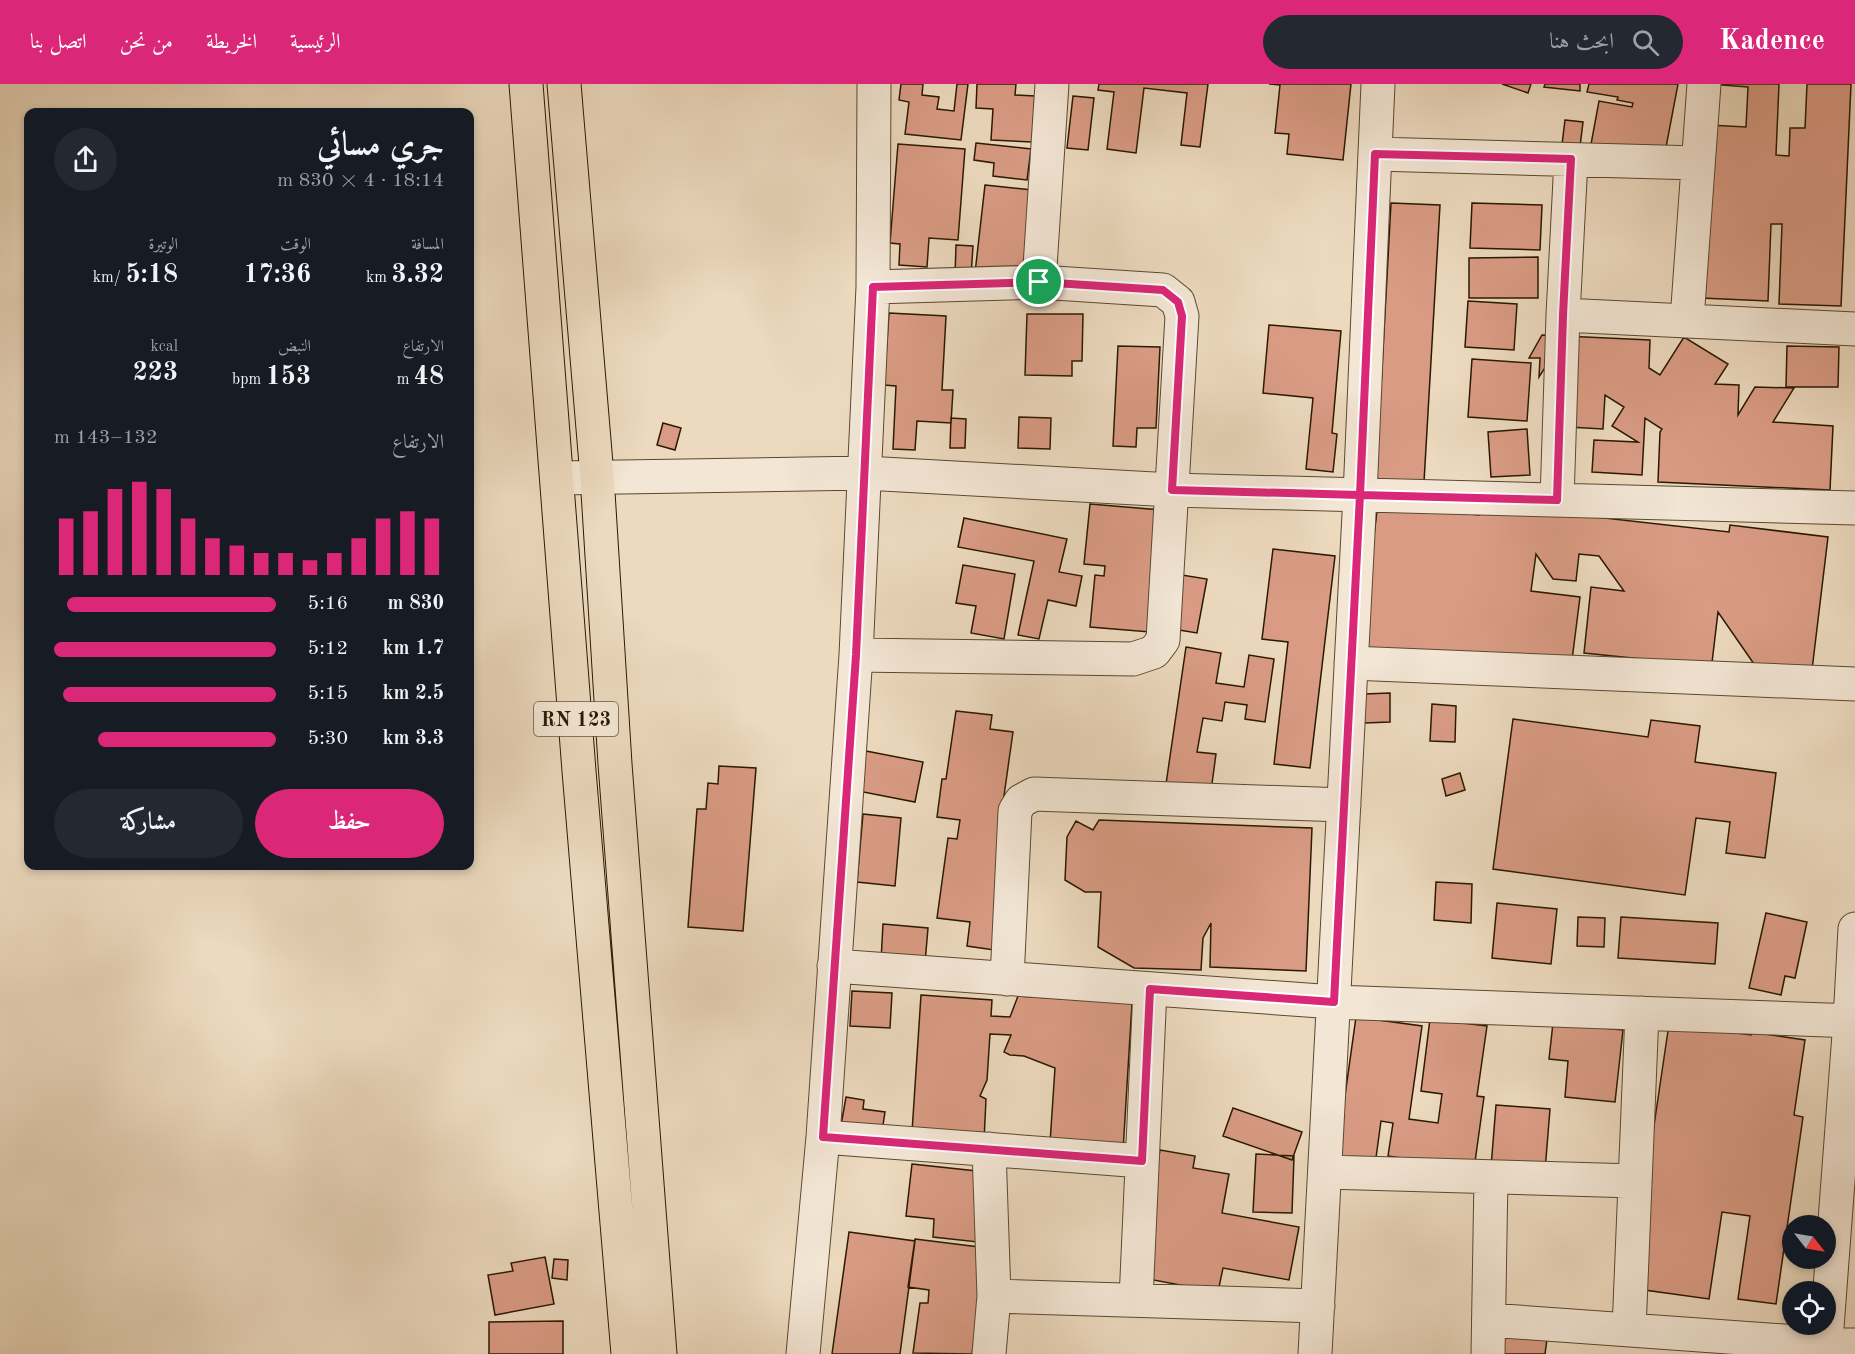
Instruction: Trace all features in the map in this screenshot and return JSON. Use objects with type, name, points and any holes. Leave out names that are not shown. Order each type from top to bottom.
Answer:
[{"type":"main road","name":"RN 123","points":[[526,84],[580,783],[628,1354]]},
{"type":"main road","name":"RN 123","points":[[564,84],[597,476],[615,764],[660,1354]]},
{"type":"street","points":[[803,1354],[823,1137],[856,655],[873,287],[874,84]]},
{"type":"street","points":[[1039,282],[1052,84]]},
{"type":"street","points":[[1315,1354],[1360,495],[1378,84]]},
{"type":"street","points":[[1687,320],[1704,84]]},
{"type":"street","points":[[1375,154],[1698,163]]},
{"type":"street","points":[[1557,500],[1571,159]]},
{"type":"street","points":[[856,655],[1133,659],[1154,652],[1163,640],[1182,316],[1178,302],[1163,290],[1039,282],[873,287]]},
{"type":"street","points":[[1563,315],[1855,329]]},
{"type":"street","points":[[558,478],[865,473],[1172,490],[1855,508]]},
{"type":"street","points":[[1351,663],[1855,684]]},
{"type":"street","points":[[1007,979],[1015,811],[1021,801],[1034,795],[1344,805]]},
{"type":"street","points":[[1490,1320],[1835,1348],[1853,1021],[1855,929]]},
{"type":"street","points":[[834,966],[1334,1002],[1853,1021]]},
{"type":"street","points":[[1136,1300],[1150,989]]},
{"type":"street","points":[[1629,1330],[1642,1013]]},
{"type":"street","points":[[823,1137],[1142,1161]]},
{"type":"street","points":[[989,1149],[994,1296],[989,1354]]},
{"type":"street","points":[[1325,1172],[1635,1181]]},
{"type":"street","points":[[1488,1354],[1491,1177]]},
{"type":"street","points":[[994,1296],[1318,1306]]},
{"type":"building","points":[[901,84],[923,84],[922,95],[939,97],[937,109],[954,111],[957,84],[968,84],[961,140],[905,134],[909,102],[899,100]]},
{"type":"building","points":[[977,84],[1016,84],[1015,95],[1035,96],[1032,142],[991,140],[993,109],[976,108]]},
{"type":"building","points":[[1099,84],[1208,84],[1200,147],[1181,145],[1187,93],[1144,88],[1136,153],[1107,149],[1114,92],[1098,90]]},
{"type":"building","points":[[1269,84],[1351,84],[1343,160],[1287,154],[1289,134],[1275,133],[1280,85]]},
{"type":"building","points":[[1502,84],[1531,84],[1528,93]]},
{"type":"building","points":[[1545,84],[1580,84],[1580,91],[1544,87]]},
{"type":"building","points":[[1589,84],[1678,84],[1664,158],[1589,155],[1599,101],[1632,107],[1633,103],[1617,100],[1618,97],[1587,92]]},
{"type":"building","points":[[1708,84],[1779,84],[1776,155],[1789,156],[1790,128],[1805,128],[1807,84],[1851,84],[1841,306],[1779,304],[1782,224],[1771,224],[1768,301],[1701,298],[1709,125],[1746,127],[1748,87]]},
{"type":"building","points":[[1073,96],[1094,98],[1088,150],[1067,148]]},
{"type":"building","points":[[1565,120],[1583,122],[1578,163],[1560,161]]},
{"type":"building","points":[[976,143],[1031,149],[1027,180],[993,176],[994,163],[974,160]]},
{"type":"building","points":[[898,144],[965,149],[958,240],[929,238],[927,267],[899,265],[900,244],[890,243]]},
{"type":"building","points":[[985,185],[1032,190],[1022,278],[975,273]]},
{"type":"building","points":[[1391,203],[1440,205],[1424,482],[1376,479]]},
{"type":"building","points":[[1472,203],[1542,205],[1540,250],[1470,248]]},
{"type":"building","points":[[956,245],[973,246],[971,276],[955,275]]},
{"type":"building","points":[[1538,257],[1538,298],[1469,298],[1469,258]]},
{"type":"building","points":[[1468,301],[1517,304],[1514,350],[1465,347]]},
{"type":"building","points":[[889,313],[946,316],[942,390],[953,390],[951,423],[917,421],[915,450],[893,449],[896,386],[884,385]]},
{"type":"building","points":[[1027,314],[1083,314],[1082,361],[1072,361],[1072,376],[1025,375]]},
{"type":"building","points":[[1269,325],[1341,331],[1332,433],[1337,434],[1333,472],[1306,469],[1313,398],[1263,393]]},
{"type":"building","points":[[1542,335],[1650,340],[1649,368],[1660,375],[1684,337],[1728,364],[1715,384],[1739,385],[1738,415],[1755,387],[1794,388],[1773,422],[1833,426],[1830,490],[1658,482],[1662,429],[1645,418],[1642,475],[1592,472],[1594,440],[1638,442],[1612,426],[1624,407],[1605,395],[1603,429],[1568,427],[1555,352],[1539,377],[1540,358],[1529,358]]},
{"type":"building","points":[[1118,346],[1160,347],[1156,428],[1137,428],[1136,447],[1113,446]]},
{"type":"building","points":[[1787,346],[1839,347],[1838,387],[1786,387]]},
{"type":"building","points":[[1472,359],[1531,363],[1527,421],[1468,417]]},
{"type":"building","points":[[1019,417],[1051,418],[1050,449],[1018,448]]},
{"type":"building","points":[[951,418],[966,419],[965,448],[950,448]]},
{"type":"building","points":[[663,423],[681,428],[675,450],[657,445]]},
{"type":"building","points":[[1527,429],[1530,475],[1491,477],[1488,432]]},
{"type":"building","points":[[1090,504],[1161,510],[1150,632],[1090,627],[1095,575],[1104,576],[1105,566],[1084,564]]},
{"type":"building","points":[[1480,504],[1729,532],[1730,525],[1828,537],[1812,670],[1754,664],[1718,612],[1711,671],[1671,662],[1584,653],[1591,587],[1624,591],[1599,556],[1579,554],[1576,581],[1553,579],[1536,554],[1531,591],[1580,597],[1571,668],[1359,660],[1377,511],[1386,505],[1479,515]]},
{"type":"building","points":[[964,518],[1067,539],[1059,572],[1082,576],[1076,606],[1048,600],[1039,639],[1018,635],[1034,561],[958,547]]},
{"type":"building","points":[[1273,549],[1335,556],[1310,768],[1274,764],[1288,642],[1262,639]]},
{"type":"building","points":[[963,565],[1015,574],[1004,639],[971,633],[976,606],[956,603]]},
{"type":"building","points":[[1163,572],[1207,579],[1197,633],[1167,628]]},
{"type":"building","points":[[1186,647],[1221,653],[1216,683],[1244,687],[1249,655],[1274,659],[1265,722],[1245,719],[1247,705],[1225,702],[1222,721],[1203,718],[1197,752],[1216,754],[1211,791],[1166,784]]},
{"type":"building","points":[[1390,693],[1390,722],[1364,723],[1364,694]]},
{"type":"building","points":[[1432,704],[1456,706],[1455,742],[1430,741]]},
{"type":"building","points":[[956,711],[992,715],[990,729],[1013,732],[1000,824],[994,950],[967,946],[970,922],[937,918],[948,838],[957,839],[960,820],[937,817],[942,779],[946,779]]},
{"type":"building","points":[[1513,719],[1648,737],[1651,720],[1700,726],[1695,762],[1776,773],[1765,858],[1726,853],[1730,822],[1696,818],[1685,895],[1493,869]]},
{"type":"building","points":[[866,751],[923,762],[915,802],[858,791]]},
{"type":"building","points":[[719,766],[756,768],[743,931],[688,927],[697,809],[706,809],[708,783],[718,784]]},
{"type":"building","points":[[1460,773],[1465,790],[1446,796],[1442,779]]},
{"type":"building","points":[[863,814],[901,818],[895,886],[857,882]]},
{"type":"building","points":[[1099,820],[1312,828],[1306,971],[1210,967],[1211,923],[1203,938],[1201,970],[1134,968],[1098,947],[1101,892],[1085,892],[1065,880],[1067,837],[1076,821],[1093,830]]},
{"type":"building","points":[[1436,882],[1472,884],[1471,923],[1434,920]]},
{"type":"building","points":[[1497,903],[1557,909],[1551,964],[1492,958]]},
{"type":"building","points":[[1766,913],[1807,922],[1795,978],[1785,976],[1781,995],[1749,988]]},
{"type":"building","points":[[1578,917],[1605,918],[1604,947],[1577,946]]},
{"type":"building","points":[[1621,917],[1718,923],[1715,964],[1618,958]]},
{"type":"building","points":[[883,924],[928,928],[925,963],[881,961]]},
{"type":"building","points":[[852,991],[892,993],[890,1028],[850,1026]]},
{"type":"building","points":[[921,995],[992,1000],[991,1016],[1010,1017],[1018,996],[1132,1003],[1123,1151],[1050,1143],[1055,1068],[1024,1056],[1004,1052],[1011,1035],[990,1034],[987,1080],[980,1096],[986,1099],[984,1141],[912,1132]]},
{"type":"building","points":[[1356,1017],[1422,1026],[1409,1119],[1438,1123],[1442,1094],[1421,1091],[1430,1019],[1487,1026],[1477,1096],[1484,1097],[1474,1169],[1388,1156],[1393,1123],[1381,1121],[1375,1165],[1336,1160]]},
{"type":"building","points":[[1553,1023],[1623,1030],[1615,1102],[1565,1097],[1568,1061],[1549,1059]]},
{"type":"building","points":[[1669,1024],[1805,1040],[1794,1115],[1803,1117],[1789,1215],[1782,1215],[1782,1262],[1776,1304],[1738,1299],[1750,1216],[1722,1212],[1709,1299],[1630,1288]]},
{"type":"building","points":[[846,1097],[864,1100],[863,1109],[885,1112],[881,1138],[840,1131]]},
{"type":"building","points":[[1496,1105],[1550,1109],[1545,1171],[1491,1167]]},
{"type":"building","points":[[1233,1108],[1302,1132],[1292,1160],[1223,1136]]},
{"type":"building","points":[[1160,1150],[1195,1156],[1193,1168],[1229,1174],[1222,1213],[1299,1227],[1289,1280],[1223,1268],[1218,1292],[1137,1277]]},
{"type":"building","points":[[1256,1154],[1294,1156],[1292,1213],[1253,1212]]},
{"type":"building","points":[[912,1164],[986,1172],[978,1242],[933,1237],[934,1219],[906,1216]]},
{"type":"building","points":[[849,1232],[915,1241],[900,1354],[832,1354]]},
{"type":"building","points":[[915,1239],[987,1248],[972,1354],[913,1353],[920,1303],[928,1303],[929,1290],[908,1287]]},
{"type":"building","points":[[545,1257],[554,1304],[495,1315],[488,1275],[513,1271],[511,1263]]},
{"type":"building","points":[[554,1259],[568,1260],[567,1280],[552,1278]]},
{"type":"building","points":[[563,1321],[563,1354],[489,1354],[489,1322]]},
{"type":"building","points":[[1501,1332],[1547,1339],[1545,1354],[1497,1354]]},
{"type":"route","points":[[1039,282],[873,287],[856,655],[823,1137],[1142,1161],[1150,989],[1334,1002],[1360,495],[1557,500],[1571,159],[1375,154],[1360,495],[1172,490],[1182,316],[1178,302],[1163,290],[1039,282]]}]
